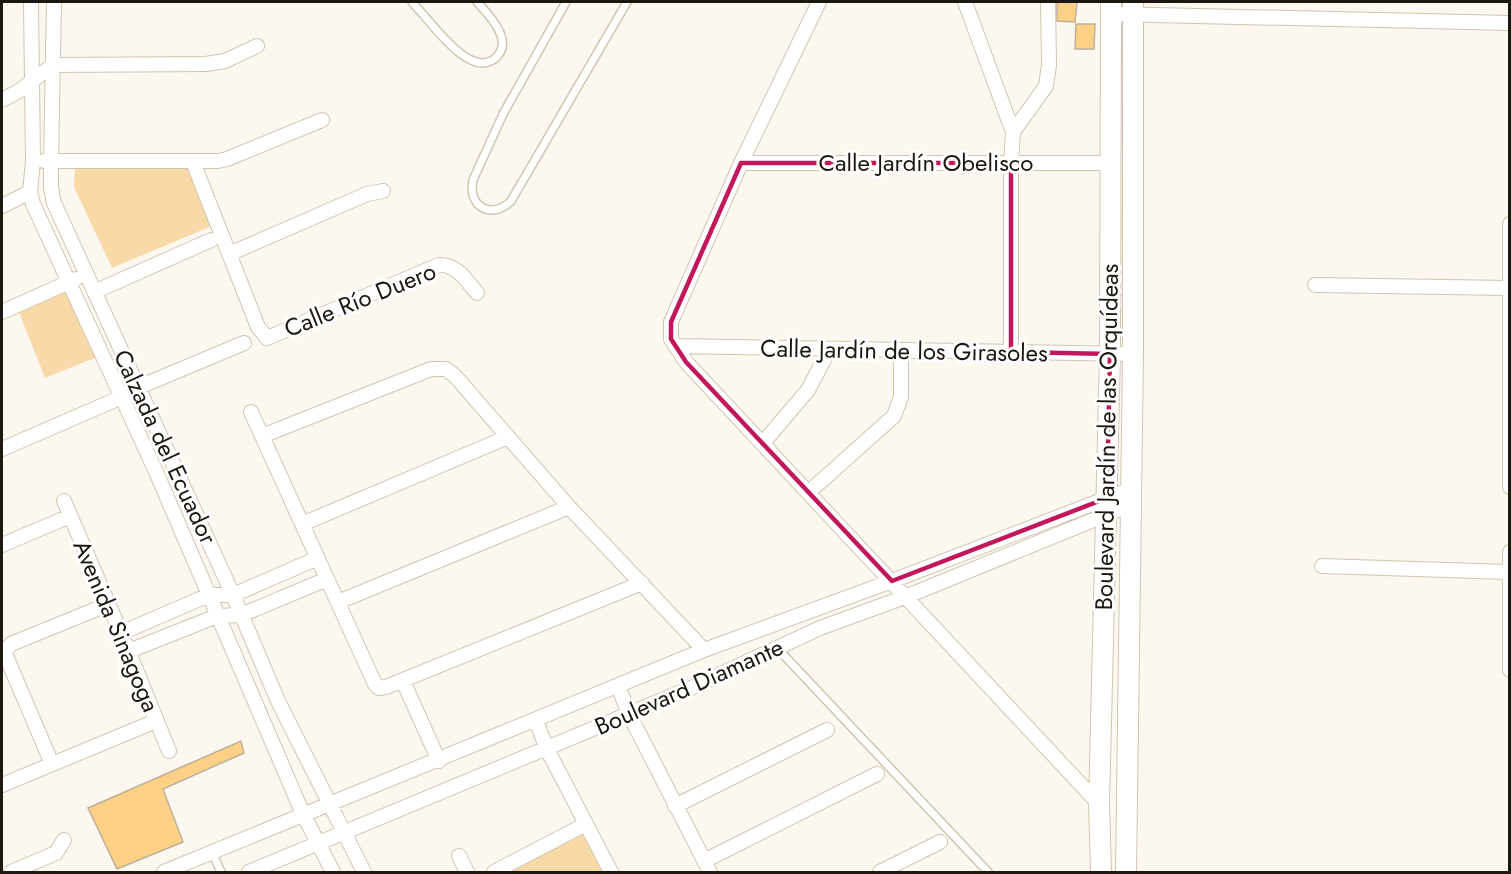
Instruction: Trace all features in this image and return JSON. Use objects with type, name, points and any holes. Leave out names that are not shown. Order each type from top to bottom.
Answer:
[{"type":"street","name":"Calzada del Ecuador","points":[[31,2],[33,161],[30,192],[68,282],[157,474],[256,709],[303,814],[333,873]]},
{"type":"street","name":"Calzada del Ecuador","points":[[54,2],[51,162],[51,188],[54,202],[242,615],[278,701],[364,873]]},
{"type":"street","points":[[819,2],[741,163],[671,322],[671,339],[686,362],[1099,804]]},
{"type":"street","points":[[965,2],[1013,132],[1011,352]]},
{"type":"street","points":[[1013,132],[1046,86],[1049,65],[1048,2]]},
{"type":"street","points":[[1111,8],[1509,23]]},
{"type":"street","name":"Boulevard Jardín de las Orquídeas","points":[[1101,873],[1099,804],[1110,354],[1111,8]]},
{"type":"street","name":"Boulevard Jardín de las Orquídeas","points":[[1126,873],[1131,497],[1133,8]]},
{"type":"street","points":[[2,100],[20,91],[53,66],[206,64],[225,61],[257,46]]},
{"type":"street","points":[[33,161],[193,162],[227,159],[322,120]]},
{"type":"street","points":[[193,162],[229,254],[367,194],[383,191]]},
{"type":"street","name":"Calle Jardín Obelisco","points":[[741,163],[1111,163]]},
{"type":"street","points":[[2,206],[30,192]]},
{"type":"street","points":[[1509,224],[1509,487]]},
{"type":"street","points":[[94,292],[211,240]]},
{"type":"street","name":"Calle Río Duero","points":[[229,254],[258,327],[267,338],[439,265],[447,265],[458,271],[477,293]]},
{"type":"street","points":[[2,312],[86,274]]},
{"type":"street","points":[[1315,285],[1508,288]]},
{"type":"street","points":[[2,449],[122,397],[139,387],[244,343]]},
{"type":"street","name":"Calle Jardín de los Girasoles","points":[[675,346],[1132,354]]},
{"type":"street","points":[[763,443],[808,390],[829,350]]},
{"type":"street","points":[[809,492],[894,416],[901,397],[901,351]]},
{"type":"street","points":[[262,436],[437,368],[446,369],[455,376],[569,507],[704,650]]},
{"type":"street","points":[[251,412],[375,684],[379,688],[403,681],[642,583]]},
{"type":"street","points":[[302,524],[508,437]]},
{"type":"street","points":[[157,474],[174,466]]},
{"type":"street","name":"Boulevard Diamante","points":[[249,873],[629,714],[778,649],[820,628],[905,597],[1131,497]]},
{"type":"street","name":"Avenida Sinagoga","points":[[64,501],[122,633],[169,752]]},
{"type":"street","points":[[338,602],[569,507]]},
{"type":"street","name":"Boulevard Diamante","points":[[164,873],[704,650],[892,581],[1107,507]]},
{"type":"street","points":[[2,545],[70,516]]},
{"type":"street","points":[[1509,552],[1509,670]]},
{"type":"street","points":[[122,633],[209,596],[233,595],[318,558]]},
{"type":"street","points":[[1322,566],[1509,572]]},
{"type":"street","points":[[129,651],[217,616],[242,615],[327,579]]},
{"type":"street","points":[[52,764],[5,651],[11,644],[109,604]]},
{"type":"street","points":[[403,681],[439,761]]},
{"type":"street","points":[[618,686],[629,714],[707,867],[877,774]]},
{"type":"street","points":[[256,709],[278,701]]},
{"type":"street","points":[[2,785],[156,720]]},
{"type":"street","points":[[536,721],[547,748],[611,873]]},
{"type":"street","points":[[675,806],[827,730]]},
{"type":"street","points":[[494,873],[586,824]]},
{"type":"street","points":[[11,873],[56,853],[64,840]]},
{"type":"street","points":[[880,873],[940,842]]},
{"type":"street","points":[[459,856],[467,873]]},
{"type":"lane","points":[[412,2],[461,54],[479,63],[488,63],[496,57],[503,40],[493,20],[477,2]]},
{"type":"lane","points":[[566,2],[503,114],[473,180],[472,197],[478,205],[486,209],[495,211],[504,208],[511,201],[627,2]]},
{"type":"lane","points":[[778,649],[988,873]]},
{"type":"lane","points":[[212,852],[221,873]]},
{"type":"highlighted area","points":[[741,163],[1011,163],[1011,352],[1110,354],[1107,498],[892,581],[686,362],[671,339],[671,322]]},
{"type":"shaded area","points":[[189,166],[214,225],[112,268],[74,187],[75,167]]},
{"type":"shaded area","points":[[72,287],[102,355],[45,378],[19,312]]},
{"type":"shaded area","points":[[584,834],[604,872],[505,872]]},
{"type":"building","points":[[1057,2],[1077,2],[1075,22],[1057,21]]},
{"type":"building","points":[[1076,24],[1095,24],[1094,49],[1075,49]]},
{"type":"building","points":[[241,741],[244,753],[163,789],[183,842],[117,869],[88,808]]}]
